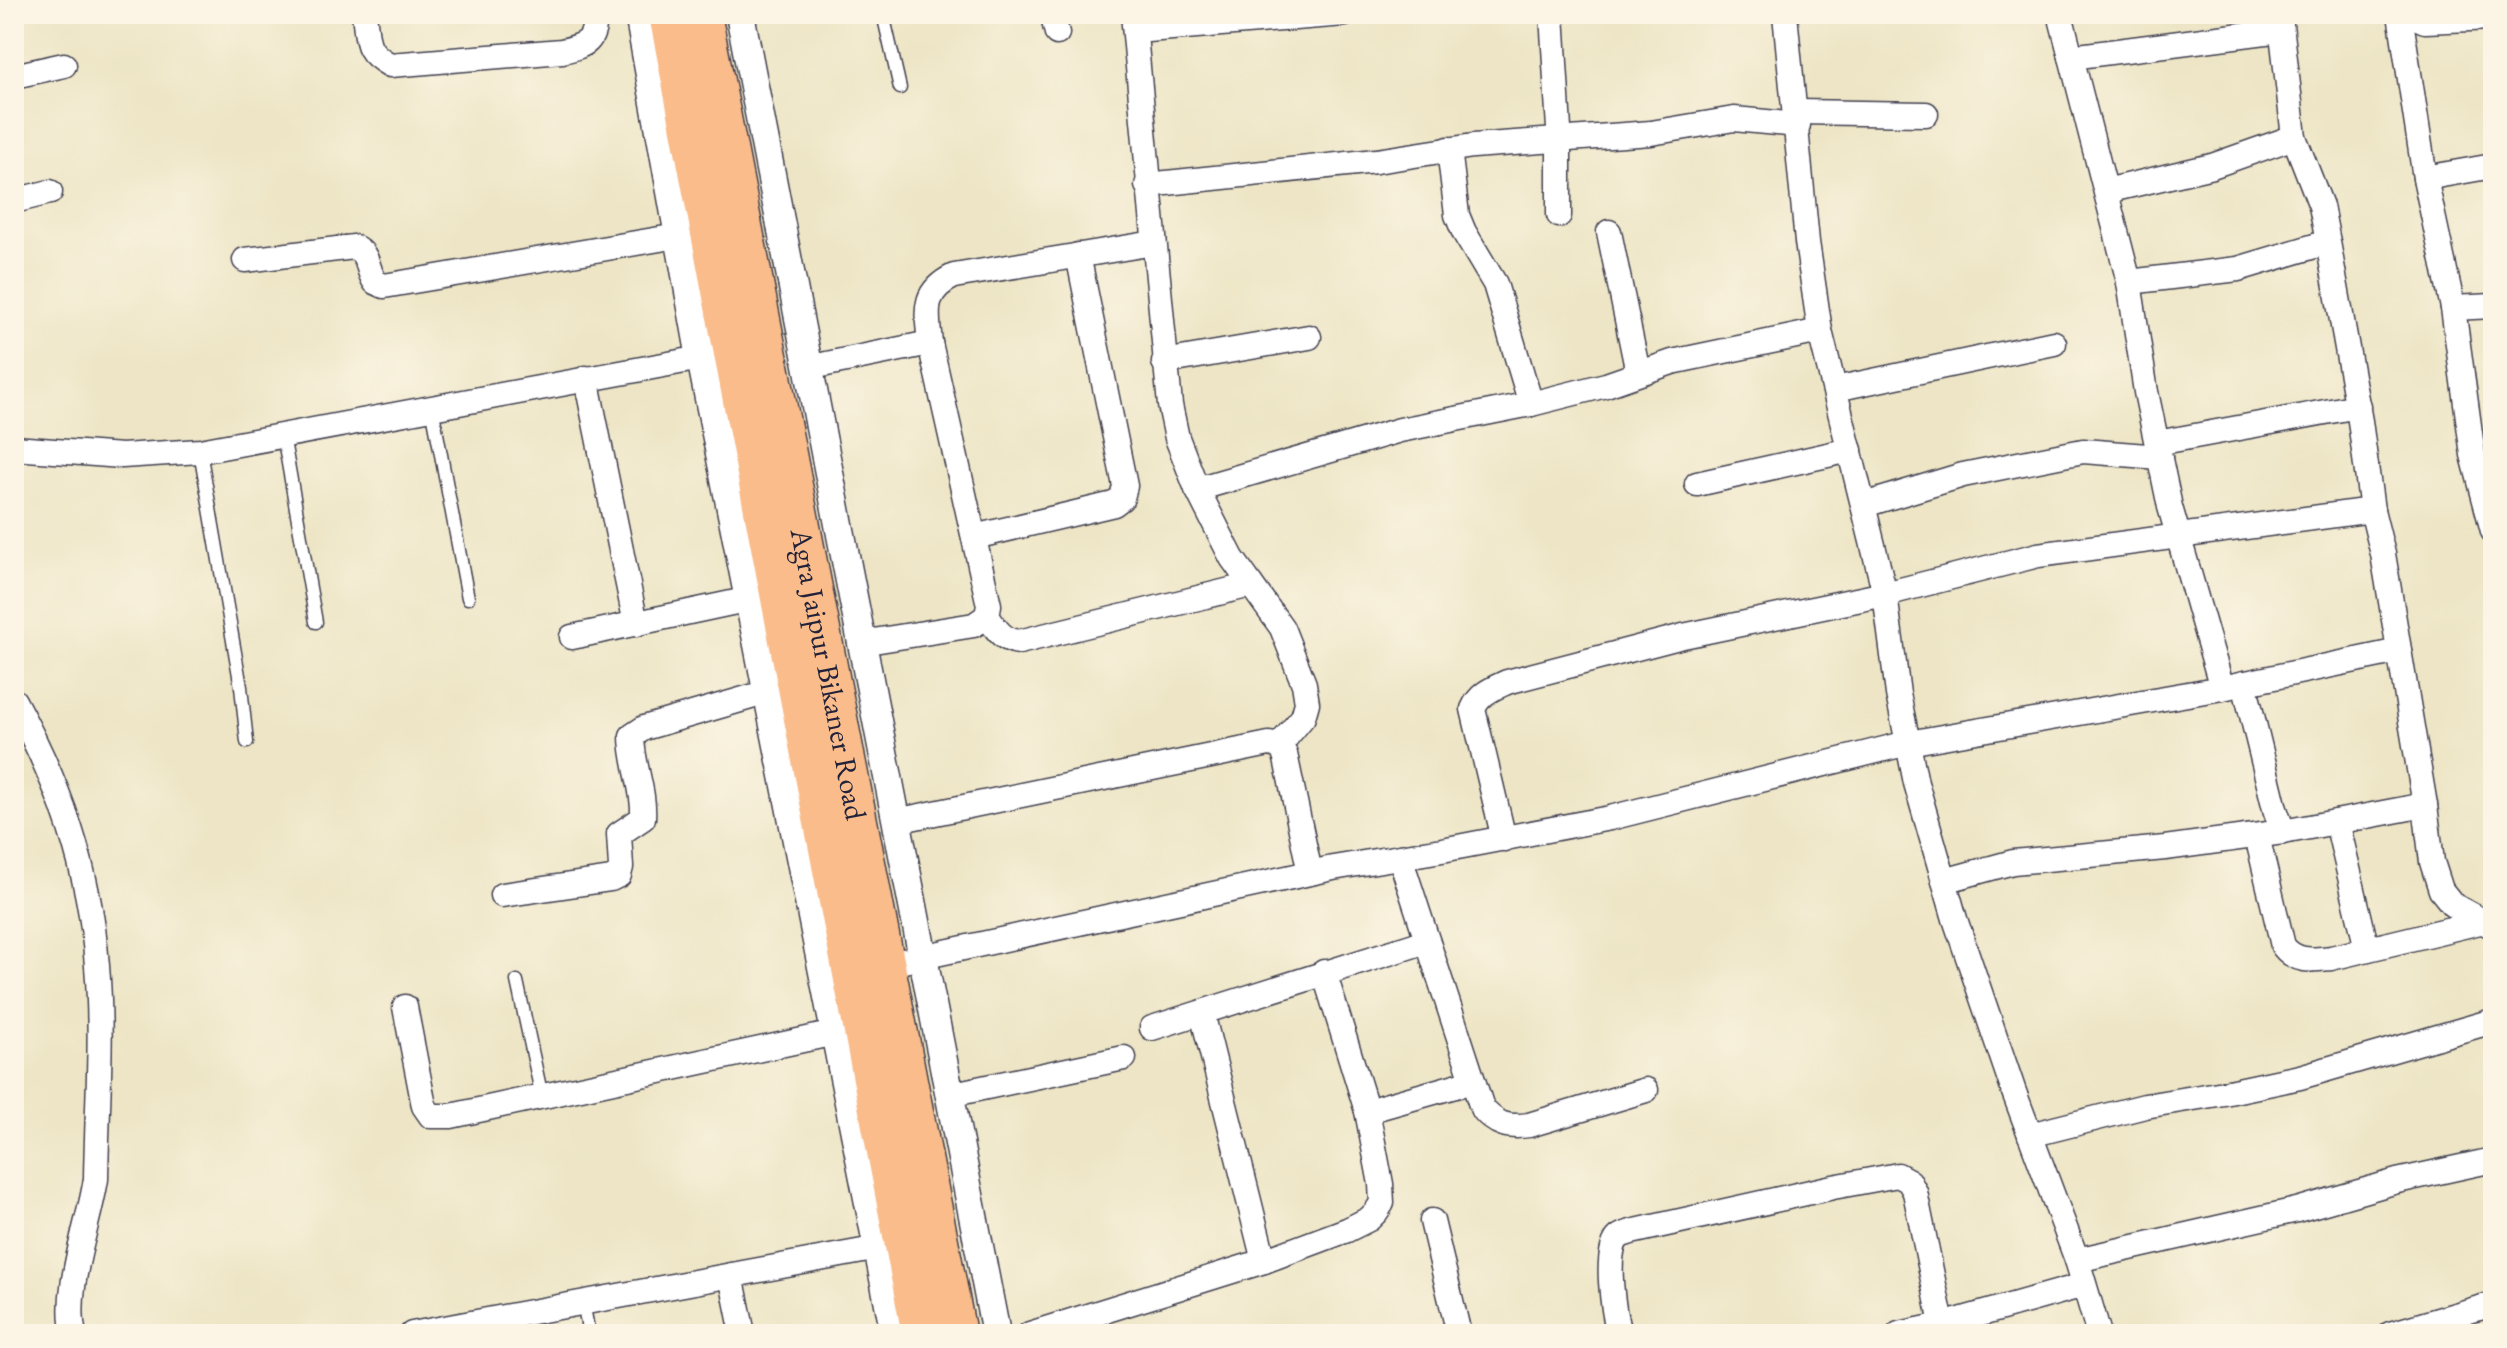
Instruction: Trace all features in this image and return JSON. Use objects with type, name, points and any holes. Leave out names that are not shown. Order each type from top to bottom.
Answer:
[{"type":"highway","name":"Agra Jaipur Bikaner Road","points":[[668,14],[694,233],[921,1334]]},
{"type":"highway","name":"Agra Jaipur Bikaner Road","points":[[702,14],[957,1334]]},
{"type":"street","points":[[364,14],[369,49],[375,57],[390,65],[562,51],[584,46],[593,37],[595,14]]},
{"type":"street","points":[[639,14],[694,233],[701,358],[895,1334]]},
{"type":"street","points":[[740,14],[996,1334]]},
{"type":"street","points":[[1279,746],[1303,717],[1307,703],[1304,684],[1282,628],[1232,558],[1197,489],[1177,438],[1170,405],[1134,22],[1345,14]]},
{"type":"street","points":[[1552,14],[1559,215]]},
{"type":"street","points":[[1785,14],[1807,242],[1820,331],[1885,594],[1898,694],[1916,783],[1944,881],[2030,1135],[2077,1260],[2099,1334]]},
{"type":"street","points":[[2060,14],[2129,282],[2158,450],[2178,537],[2283,832]]},
{"type":"street","points":[[2400,14],[2425,178],[2482,434],[2473,455],[2493,531]]},
{"type":"street","points":[[2414,14],[2425,19],[2493,16]]},
{"type":"street","points":[[2071,57],[2280,22],[2294,137],[2321,206],[2358,406],[2372,510],[2383,554],[2432,862],[2441,890],[2453,905],[2488,924]]},
{"type":"street","points":[[14,76],[64,65]]},
{"type":"street","points":[[1147,185],[1301,170],[1449,149],[1651,133],[1734,119],[1926,114]]},
{"type":"street","points":[[2106,191],[2212,166],[2294,137]]},
{"type":"street","points":[[1449,149],[1457,215],[1495,284],[1531,404]]},
{"type":"street","points":[[2425,178],[2493,166]]},
{"type":"street","points":[[14,201],[50,192]]},
{"type":"street","points":[[1609,232],[1638,373]]},
{"type":"street","points":[[245,260],[354,247],[361,250],[367,259],[375,282],[384,286],[694,233]]},
{"type":"street","points":[[2129,282],[2238,269],[2328,242]]},
{"type":"street","points":[[1154,243],[954,276],[939,284],[930,296],[927,311],[930,343],[989,605],[987,616],[1000,635],[1008,641],[1019,642],[1251,585]]},
{"type":"street","points":[[974,537],[1114,504],[1122,498],[1125,486],[1078,255]]},
{"type":"street","points":[[2453,308],[2493,306]]},
{"type":"street","points":[[1197,489],[1400,430],[1531,404],[1606,385],[1672,362],[1820,331]]},
{"type":"street","points":[[1164,362],[1309,337]]},
{"type":"street","points":[[807,368],[930,343]]},
{"type":"street","points":[[1835,389],[2054,343]]},
{"type":"street","points":[[24,449],[122,456],[200,451],[701,358]]},
{"type":"street","points":[[586,378],[636,624]]},
{"type":"street","points":[[1864,505],[1963,475],[2083,451],[2158,450],[2358,406]]},
{"type":"street","points":[[1697,484],[1850,450]]},
{"type":"street","points":[[1504,839],[1473,709],[1477,699],[1488,690],[1507,682],[1683,636],[1885,594],[2038,555],[2372,510]]},
{"type":"street","points":[[572,637],[750,599]]},
{"type":"street","points":[[861,643],[974,625],[987,616]]},
{"type":"street","points":[[885,965],[1310,873],[1610,818],[1908,743],[2233,686],[2399,651]]},
{"type":"street","points":[[502,895],[611,879],[619,875],[619,834],[643,818],[644,807],[632,736],[644,728],[768,692]]},
{"type":"street","points":[[14,701],[43,755],[69,824],[90,912],[97,967],[96,1179],[71,1292],[74,1334]]},
{"type":"street","points":[[896,821],[1269,744],[1279,746]]},
{"type":"street","points":[[1279,746],[1287,762],[1310,873]]},
{"type":"street","points":[[1944,881],[2013,862],[2257,836],[2425,805]]},
{"type":"street","points":[[2337,822],[2367,949]]},
{"type":"street","points":[[2257,836],[2283,946],[2290,956],[2307,960],[2488,924]]},
{"type":"street","points":[[1400,857],[1482,1108],[1493,1122],[1511,1127],[1529,1125],[1646,1090]]},
{"type":"street","points":[[1152,1028],[1427,941]]},
{"type":"street","points":[[1030,1334],[1076,1328],[1347,1230],[1376,1212],[1382,1203],[1381,1184],[1367,1111],[1324,972]]},
{"type":"street","points":[[405,1007],[424,1106],[431,1116],[451,1116],[835,1033]]},
{"type":"street","points":[[1202,1013],[1264,1261]]},
{"type":"street","points":[[2030,1135],[2145,1106],[2300,1077],[2493,1021]]},
{"type":"street","points":[[949,1095],[1124,1058]]},
{"type":"street","points":[[1367,1111],[1473,1081]]},
{"type":"street","points":[[2077,1260],[2297,1210],[2397,1181],[2493,1160]]},
{"type":"street","points":[[1619,1334],[1612,1303],[1612,1247],[1618,1237],[1898,1175],[1909,1181],[1915,1192],[1943,1330]]},
{"type":"street","points":[[1432,1221],[1459,1334]]},
{"type":"street","points":[[412,1334],[460,1330],[583,1302],[879,1248]]},
{"type":"street","points":[[731,1275],[743,1334]]},
{"type":"street","points":[[1899,1334],[1943,1330],[2084,1285]]},
{"type":"street","points":[[2390,1334],[2493,1304]]},
{"type":"lane","points":[[883,14],[900,88]]},
{"type":"lane","points":[[432,407],[468,598]]},
{"type":"lane","points":[[283,435],[316,622]]},
{"type":"lane","points":[[200,451],[241,687],[247,742]]},
{"type":"lane","points":[[517,981],[542,1097]]},
{"type":"lane","points":[[583,1302],[589,1334]]}]
